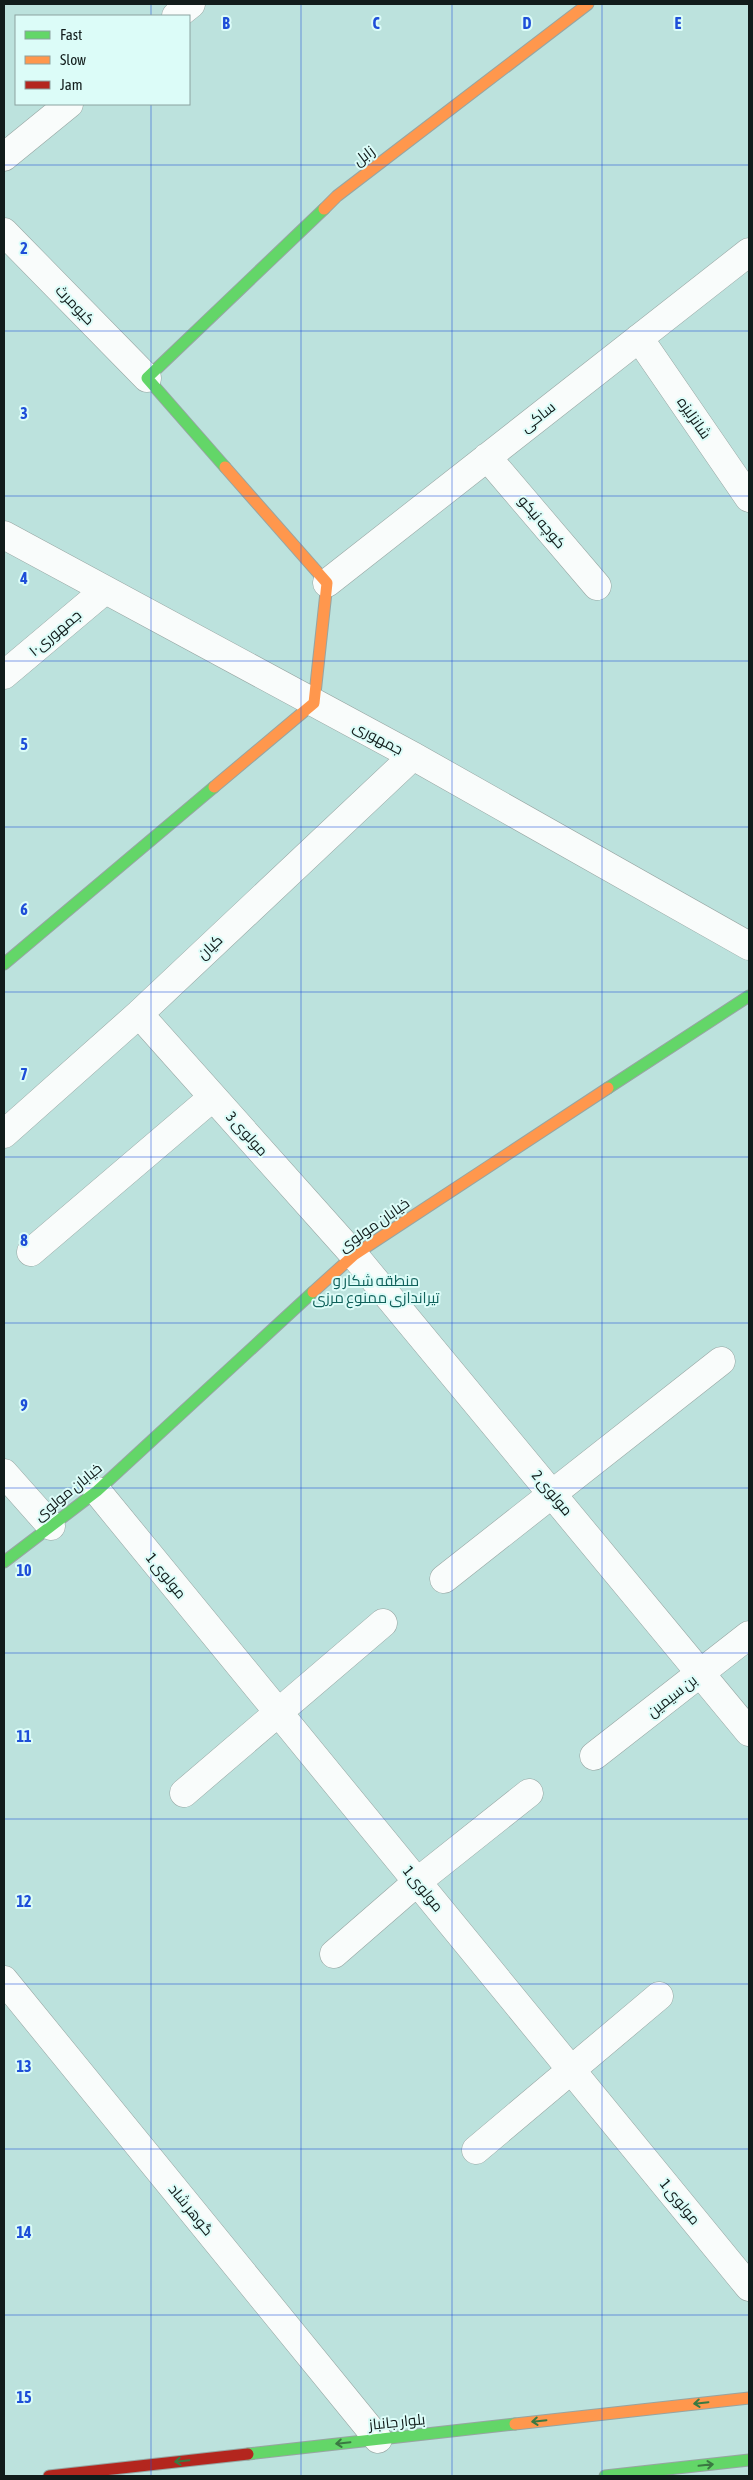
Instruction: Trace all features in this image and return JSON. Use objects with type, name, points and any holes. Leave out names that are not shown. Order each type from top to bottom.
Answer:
[{"type":"main road","name":"زابل","points":[[147,378],[337,196],[588,4]]},
{"type":"main road","points":[[4,964],[314,703],[327,583],[147,378]]},
{"type":"main road","name":"خیابان مولوی","points":[[4,1562],[97,1491],[354,1255],[749,996]]},
{"type":"main road","name":"بلوار جانباز","points":[[49,2476],[749,2398]]},
{"type":"main road","points":[[605,2476],[749,2460]]},
{"type":"street","points":[[177,15],[191,4]]},
{"type":"street","points":[[4,157],[68,105]]},
{"type":"street","name":"کیومرث","points":[[4,232],[147,378]]},
{"type":"street","name":"ساکی","points":[[327,583],[749,252]]},
{"type":"street","name":"شانزلیزه","points":[[639,338],[749,498]]},
{"type":"street","name":"کوچه نیکو","points":[[487,457],[597,586]]},
{"type":"street","name":"جمهوری","points":[[4,535],[413,756],[749,946]]},
{"type":"street","name":"جمهوری۱۰","points":[[4,675],[105,590]]},
{"type":"street","name":"کیان","points":[[4,1134],[139,1014],[413,756]]},
{"type":"street","name":"مولوی 3","points":[[139,1014],[354,1255]]},
{"type":"street","points":[[31,1252],[213,1097]]},
{"type":"street","name":"مولوی 2","points":[[354,1255],[749,1732]]},
{"type":"street","points":[[444,1580],[720,1361]]},
{"type":"street","points":[[4,1473],[51,1526]]},
{"type":"street","name":"مولوی 1","points":[[97,1491],[749,2288]]},
{"type":"street","points":[[184,1793],[383,1623]]},
{"type":"street","name":"بن سیمین","points":[[594,1756],[749,1635]]},
{"type":"street","points":[[334,1954],[417,1882],[528,1793]]},
{"type":"street","name":"گوهر شاد","points":[[4,1980],[378,2440]]},
{"type":"street","points":[[476,2150],[659,1996]]},
{"type":"green space","name":"منطقه شکار و تیراندازی ممنوع مرزی","points":[[4,4],[749,4],[749,2476],[4,2476]]},
{"type":"traffic: fast","points":[[225,467],[147,378],[324,209]]},
{"type":"traffic: fast","points":[[4,964],[214,787]]},
{"type":"traffic: fast","points":[[608,1088],[749,996]]},
{"type":"traffic: fast","points":[[4,1562],[97,1491],[313,1292]]},
{"type":"traffic: fast","points":[[248,2454],[515,2424]]},
{"type":"traffic: fast","points":[[605,2476],[749,2460]]},
{"type":"traffic: slow","points":[[324,209],[337,196],[588,4]]},
{"type":"traffic: slow","points":[[214,787],[314,703],[327,583],[225,467]]},
{"type":"traffic: slow","points":[[313,1292],[354,1255],[608,1088]]},
{"type":"traffic: slow","points":[[515,2424],[749,2398]]},
{"type":"traffic: jam","points":[[49,2476],[248,2454]]}]
